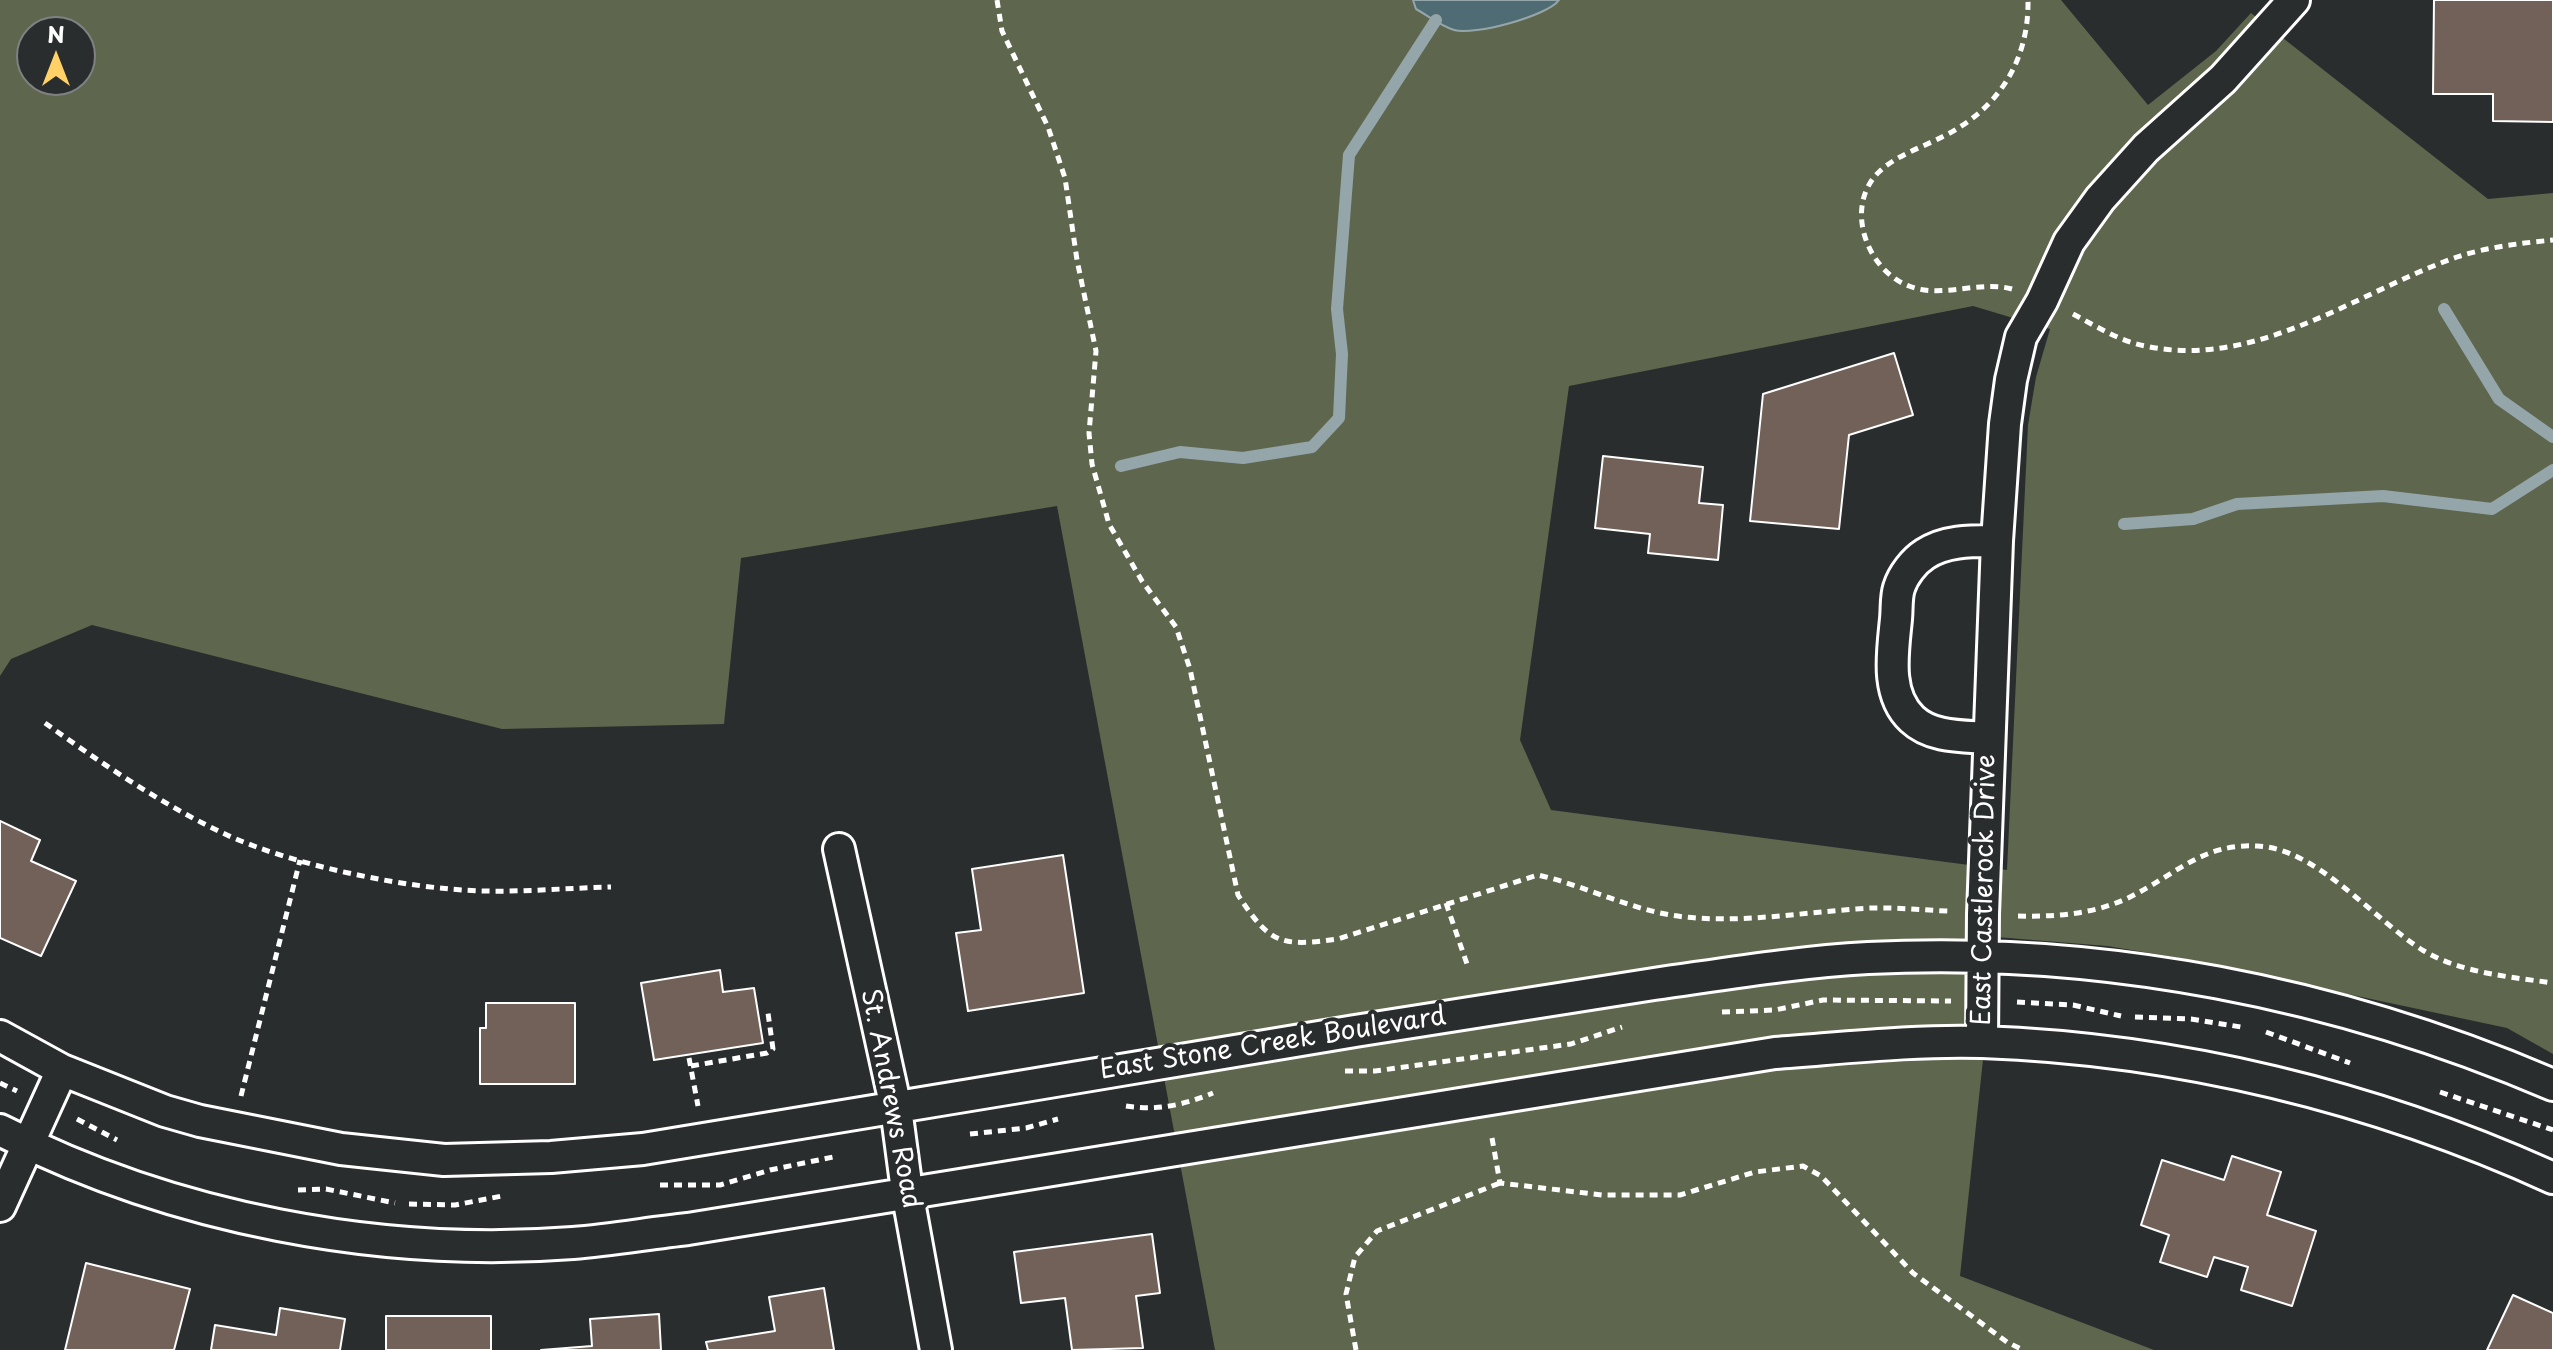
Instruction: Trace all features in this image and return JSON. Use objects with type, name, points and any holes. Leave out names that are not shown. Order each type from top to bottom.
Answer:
[{"type":"street","name":"East Castlerock Drive","points":[[1982,1042],[1997,541],[2011,380],[2021,337],[2042,301],[2069,242],[2100,199],[2146,148],[2223,79],[2294,0]]},
{"type":"street","name":"East Castlerock Drive","points":[[1989,738],[1946,735],[1927,730],[1911,719],[1899,700],[1892,666],[1899,588],[1909,568],[1926,553],[1965,540],[1997,541]]},
{"type":"street","name":"St. Andrews Road","points":[[839,849],[896,1108],[907,1191],[936,1350]]},
{"type":"street","name":"East Stone Creek Boulevard","points":[[0,1036],[62,1070],[165,1111],[232,1128],[341,1149],[444,1160],[551,1157],[643,1149],[1512,1005],[1789,964],[1883,958],[1984,958],[2068,962],[2142,971],[2287,996],[2502,1063],[2553,1085]]},
{"type":"street","points":[[0,1130],[127,1185],[229,1215],[369,1240],[462,1246],[573,1243],[688,1229],[907,1191],[1775,1053],[1911,1043],[1982,1042],[2113,1053],[2251,1076],[2371,1108],[2490,1149],[2553,1178]]},
{"type":"street","points":[[0,1206],[62,1070]]},
{"type":"path","points":[[997,0],[1002,31],[1048,127],[1065,178],[1077,260],[1096,351],[1089,433],[1092,464],[1109,524],[1142,581],[1176,627],[1190,669],[1238,895],[1256,924],[1278,941],[1304,944],[1338,939],[1538,875],[1570,882],[1652,911],[1686,917],[1762,918],[1886,907],[1953,911]]},
{"type":"path","points":[[2028,0],[2024,45],[2010,77],[1986,107],[1962,127],[1891,163],[1878,173],[1866,189],[1861,209],[1862,230],[1871,252],[1896,280],[1912,288],[2000,286],[2057,305],[2113,335],[2143,346],[2179,351],[2248,342],[2286,331],[2460,256],[2553,240]]},
{"type":"path","points":[[45,723],[140,786],[228,835],[300,860],[421,886],[482,891],[611,887]]},
{"type":"path","points":[[2009,916],[2096,911],[2131,896],[2185,863],[2219,848],[2258,846],[2282,850],[2331,877],[2424,950],[2453,964],[2553,983]]},
{"type":"path","points":[[232,1128],[300,860]]},
{"type":"path","points":[[1446,903],[1467,964]]},
{"type":"path","points":[[1721,1012],[1775,1010],[1823,1000],[1913,1000]]},
{"type":"path","points":[[691,1066],[767,1053],[773,1049],[768,1013]]},
{"type":"path","points":[[1335,1071],[1375,1071],[1571,1044],[1629,1024]]},
{"type":"path","points":[[689,1058],[704,1139]]},
{"type":"path","points":[[1113,1104],[1146,1110],[1186,1104],[1220,1090]]},
{"type":"path","points":[[958,1135],[1026,1128],[1064,1117]]},
{"type":"path","points":[[1492,1138],[1500,1183]]},
{"type":"path","points":[[1356,1350],[1346,1294],[1355,1257],[1377,1231],[1500,1183],[1602,1195],[1680,1195],[1755,1172],[1803,1166],[1821,1176],[1913,1273],[2007,1342],[2023,1350]]},
{"type":"green space","points":[[0,0],[2061,0],[2148,105],[2216,51],[2251,13],[2488,199],[2553,193],[2553,1054],[2507,1028],[2174,957],[2107,946],[1996,937],[1960,1276],[2154,1350],[1215,1350],[1057,506],[741,558],[724,724],[502,729],[92,625],[11,659],[0,676]],"holes":[[[1973,306],[2050,329],[2036,377],[2028,425],[2007,870],[1551,810],[1520,740],[1569,386]]]},
{"type":"water","points":[[1413,0],[1559,0],[1526,18],[1464,31],[1454,30],[1434,20],[1416,9]]},
{"type":"building","points":[[2434,0],[2553,0],[2553,122],[2493,121],[2493,94],[2433,94]]},
{"type":"building","points":[[1894,353],[1913,415],[1849,435],[1839,529],[1750,521],[1763,394]]},
{"type":"building","points":[[1603,456],[1703,467],[1699,503],[1723,505],[1718,560],[1648,553],[1650,534],[1595,528]]},
{"type":"building","points":[[0,821],[40,840],[31,861],[76,881],[41,956],[0,938]]},
{"type":"building","points":[[1063,855],[1084,993],[968,1011],[956,933],[981,930],[972,869]]},
{"type":"building","points":[[720,970],[723,992],[754,988],[763,1043],[654,1060],[641,983]]},
{"type":"building","points":[[486,1003],[575,1003],[575,1084],[480,1084],[480,1028],[486,1028]]},
{"type":"building","points":[[2232,1156],[2281,1172],[2267,1215],[2316,1231],[2292,1306],[2241,1290],[2248,1267],[2214,1257],[2207,1277],[2160,1262],[2169,1235],[2141,1225],[2162,1160],[2224,1180]]},
{"type":"building","points":[[1152,1234],[1160,1293],[1136,1296],[1143,1348],[1072,1350],[1065,1298],[1021,1303],[1014,1252]]},
{"type":"building","points":[[86,1263],[190,1289],[174,1350],[65,1350]]},
{"type":"building","points":[[824,1288],[834,1350],[708,1350],[706,1342],[775,1331],[769,1297]]},
{"type":"building","points":[[2513,1295],[2553,1313],[2553,1350],[2487,1350]]},
{"type":"building","points":[[280,1308],[345,1319],[340,1350],[211,1350],[215,1325],[276,1335]]},
{"type":"building","points":[[659,1314],[661,1350],[541,1350],[592,1346],[590,1319]]},
{"type":"building","points":[[386,1316],[491,1316],[491,1350],[386,1350]]},
{"type":"waterway","points":[[1121,466],[1180,452],[1243,458],[1312,447],[1339,418],[1342,354],[1337,309],[1349,155],[1436,20]]},
{"type":"waterway","points":[[2444,309],[2499,399],[2553,437]]},
{"type":"waterway","points":[[2124,524],[2193,519],[2237,504],[2383,496],[2492,509],[2553,470]]}]
